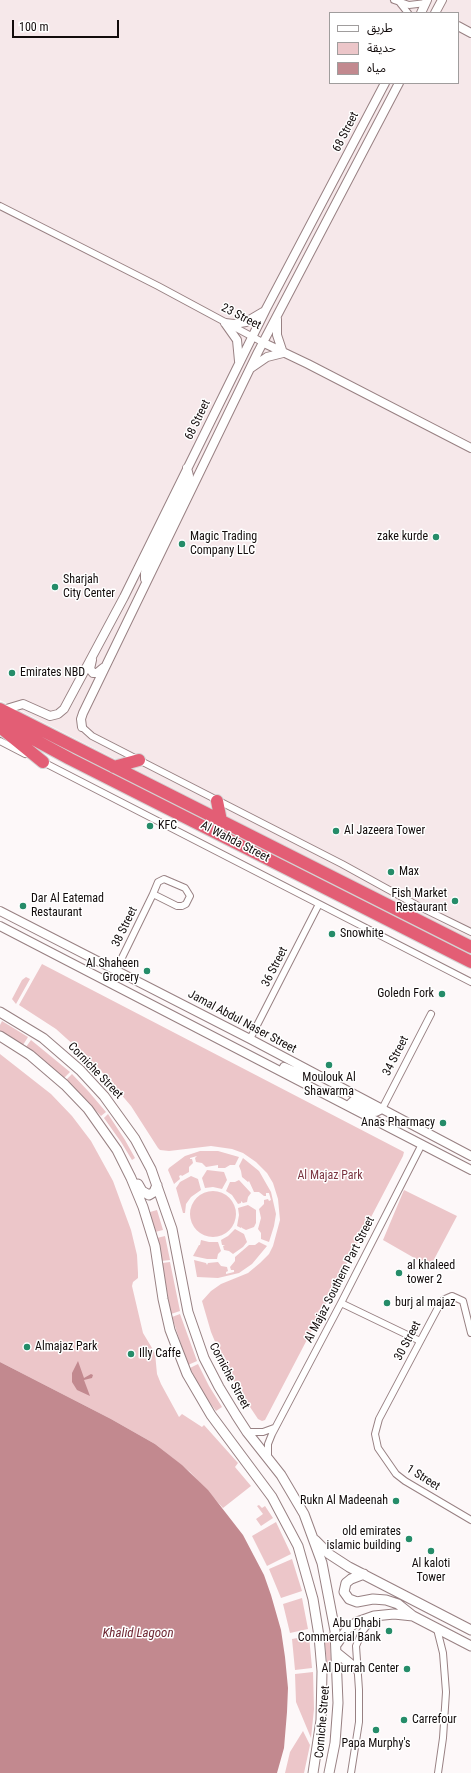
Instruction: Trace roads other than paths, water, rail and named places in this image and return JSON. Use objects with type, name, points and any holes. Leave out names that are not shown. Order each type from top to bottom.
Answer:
[{"type":"highway","name":"Al Wahda Street","points":[[1,713],[114,766],[471,947]]},
{"type":"highway","name":"Al Wahda Street","points":[[1,713],[70,759],[471,962]]},
{"type":"highway","points":[[0,727],[43,762]]},
{"type":"highway","points":[[114,766],[139,760]]},
{"type":"highway","points":[[217,801],[221,821]]},
{"type":"main road","name":"Corniche Street","points":[[0,1012],[43,1038],[67,1058],[92,1082],[129,1129],[146,1159],[157,1185],[175,1241],[185,1296],[198,1343],[219,1387],[247,1432],[282,1475],[297,1499],[314,1540],[327,1583],[337,1649],[337,1723],[330,1773]]},
{"type":"main road","name":"Corniche Street","points":[[0,1036],[30,1055],[65,1085],[98,1123],[124,1164],[138,1192],[148,1222],[157,1258],[166,1314],[175,1345],[187,1374],[211,1415],[272,1497],[290,1530],[304,1564],[317,1618],[322,1671],[321,1720],[313,1773]]},
{"type":"main road","points":[[124,1164],[132,1169],[144,1193],[152,1194],[157,1185]]},
{"type":"main road","points":[[314,1540],[343,1563],[471,1630]]},
{"type":"main road","points":[[364,1574],[351,1579],[346,1583],[344,1592],[349,1600],[357,1602],[373,1599],[386,1600],[404,1608],[413,1616],[471,1646]]},
{"type":"main road","points":[[358,1670],[337,1649],[344,1632],[352,1624],[362,1619],[374,1616],[394,1614],[413,1616]]},
{"type":"street","points":[[397,1],[414,5],[427,1]]},
{"type":"street","points":[[397,1],[407,12]]},
{"type":"street","points":[[422,12],[427,1]]},
{"type":"street","points":[[436,12],[441,2]]},
{"type":"street","points":[[441,2],[443,12]]},
{"type":"street","points":[[459,27],[471,33]]},
{"type":"street","name":"68 Street","points":[[1,713],[22,704],[45,715],[54,716],[64,709],[124,597],[266,309],[384,84]]},
{"type":"street","name":"68 Street","points":[[82,727],[81,719],[83,713],[145,582],[249,370],[398,84]]},
{"type":"street","name":"23 Street","points":[[0,206],[158,286],[283,353],[471,448]]},
{"type":"street","points":[[225,323],[238,324],[246,322],[258,316],[266,309]]},
{"type":"street","points":[[249,370],[267,357],[283,353],[277,335],[278,316]]},
{"type":"street","points":[[225,323],[237,340],[239,364]]},
{"type":"street","points":[[145,582],[145,573],[148,564],[188,485],[189,476],[187,468]]},
{"type":"street","points":[[93,654],[90,669],[93,673],[99,672],[106,664]]},
{"type":"street","points":[[82,727],[92,736],[342,864],[420,908],[471,932]]},
{"type":"street","points":[[0,741],[471,982]]},
{"type":"street","name":"38 Street","points":[[116,970],[158,882],[164,879],[185,888],[190,896],[186,904],[177,906],[153,894]]},
{"type":"street","name":"36 Street","points":[[250,1040],[319,904]]},
{"type":"street","name":"Jamal Abdul Naser Street","points":[[0,911],[471,1156]]},
{"type":"street","name":"Jamal Abdul Naser Street","points":[[0,926],[471,1170]]},
{"type":"street","name":"34 Street","points":[[382,1109],[430,1014]]},
{"type":"street","points":[[274,1067],[281,1066],[305,1076],[311,1072]]},
{"type":"street","points":[[348,1106],[350,1102],[353,1101],[376,1112],[382,1109]]},
{"type":"street","name":"Al Majaz Southern Part Street","points":[[268,1457],[270,1439],[422,1144]]},
{"type":"street","name":"30 Street","points":[[379,1419],[441,1302],[445,1298],[452,1296],[460,1299],[466,1309],[471,1333]]},
{"type":"street","points":[[341,1303],[420,1341]]},
{"type":"street","name":"1 Street","points":[[379,1419],[375,1430],[375,1439],[378,1448],[392,1469],[405,1481],[471,1520]]},
{"type":"street","points":[[247,1432],[263,1432],[277,1425]]},
{"type":"street","points":[[351,1773],[359,1722],[356,1651],[362,1632],[374,1616]]},
{"type":"street","points":[[437,1629],[443,1653],[446,1692],[443,1738],[438,1773]]},
{"type":"water","points":[[78,1361],[84,1378],[91,1374],[93,1375],[92,1378],[84,1380],[90,1396],[77,1390],[72,1382],[72,1373]]},
{"type":"water","name":"Khalid Lagoon","points":[[0,1362],[111,1419],[155,1444],[182,1465],[208,1490],[243,1535],[264,1575],[271,1595],[281,1630],[285,1657],[288,1688],[287,1712],[284,1748],[277,1773],[0,1773]]},
{"type":"place","name":"zake kurde","points":[[436,537]]},
{"type":"place","name":"Magic Trading Company LLC","points":[[182,544]]},
{"type":"place","name":"Sharjah City Center","points":[[55,587]]},
{"type":"place","name":"Emirates NBD","points":[[12,673]]},
{"type":"place","name":"KFC","points":[[150,826]]},
{"type":"place","name":"Al Jazeera Tower","points":[[336,831]]},
{"type":"place","name":"Max","points":[[391,872]]},
{"type":"place","name":"Fish Market Restaurant","points":[[455,901]]},
{"type":"place","name":"Dar Al Eatemad Restaurant","points":[[23,906]]},
{"type":"place","name":"Snowhite","points":[[332,934]]},
{"type":"place","name":"Al Shaheen Grocery","points":[[147,971]]},
{"type":"place","name":"Goledn Fork","points":[[442,994]]},
{"type":"place","name":"Moulouk Al Shawarma","points":[[329,1065]]},
{"type":"place","name":"Anas Pharmacy","points":[[443,1123]]},
{"type":"place","name":"al khaleed tower 2","points":[[399,1273]]},
{"type":"place","name":"burj al majaz","points":[[387,1303]]},
{"type":"place","name":"Almajaz Park","points":[[27,1347]]},
{"type":"place","name":"Illy Caffe","points":[[131,1354]]},
{"type":"place","name":"Rukn Al Madeenah","points":[[396,1501]]},
{"type":"place","name":"old emirates islamic building","points":[[409,1539]]},
{"type":"place","name":"Al kaloti Tower","points":[[431,1551]]},
{"type":"place","name":"Abu Dhabi Commercial Bank","points":[[389,1631]]},
{"type":"place","name":"Al Durrah Center","points":[[407,1669]]},
{"type":"place","name":"Carrefour","points":[[404,1720]]},
{"type":"place","name":"Papa Murphy's","points":[[376,1730]]},
{"type":"park label","name":"Al Majaz Park","points":[[330,1176]]}]
